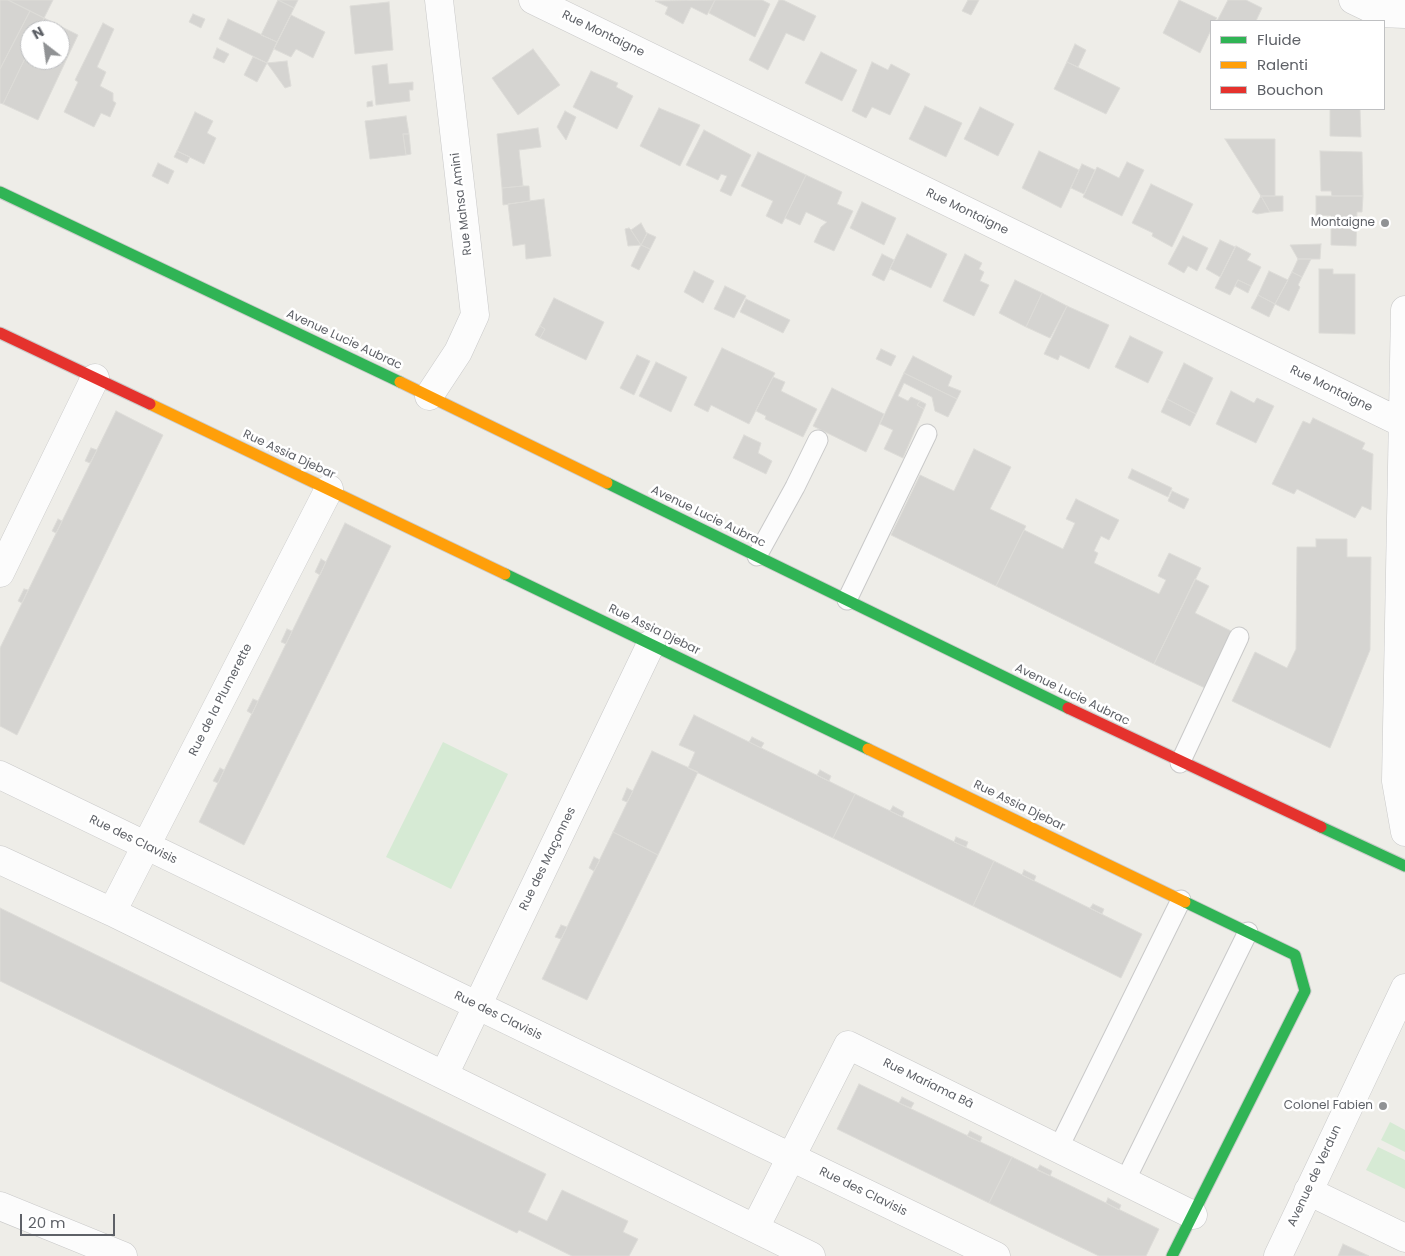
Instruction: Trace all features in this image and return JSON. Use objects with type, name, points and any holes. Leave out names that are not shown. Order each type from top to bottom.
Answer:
[{"type":"street","name":"Rue Mahsa Amini","points":[[429,396],[458,352],[475,315],[439,0]]},
{"type":"street","name":"Rue Montaigne","points":[[533,0],[1402,423]]},
{"type":"street","points":[[1353,0],[1380,13],[1405,14]]},
{"type":"street","name":"Avenue Lucie Aubrac","points":[[0,192],[429,396],[1180,763],[1405,866]]},
{"type":"street","points":[[1405,310],[1396,781],[1405,832]]},
{"type":"street","name":"Rue Assia Djebar","points":[[0,333],[329,489],[1294,955],[1305,992],[1193,1215]]},
{"type":"street","points":[[0,573],[95,378]]},
{"type":"street","name":"Rue de la Plumerette","points":[[112,912],[329,489]]},
{"type":"street","name":"Rue des Maçonnes","points":[[444,1075],[651,644]]},
{"type":"street","name":"Rue des Clavisis","points":[[0,775],[996,1256]]},
{"type":"street","points":[[0,860],[112,912],[811,1256]]},
{"type":"street","name":"Avenue de Verdun","points":[[1278,1256],[1405,988]]},
{"type":"street","name":"Rue Mariama Bâ","points":[[755,1228],[848,1045],[1193,1215]]},
{"type":"street","points":[[1308,1191],[1405,1238]]},
{"type":"street","points":[[0,1206],[122,1256]]},
{"type":"street","points":[[1172,1256],[1193,1215]]},
{"type":"lane","points":[[847,600],[927,434]]},
{"type":"lane","points":[[757,556],[795,487],[818,440]]},
{"type":"lane","points":[[1180,763],[1239,636]]},
{"type":"lane","points":[[1058,1149],[1181,900]]},
{"type":"lane","points":[[1125,1181],[1248,932]]},
{"type":"green space","points":[[443,742],[508,774],[451,889],[386,857]]},
{"type":"green space","points":[[1390,1122],[1405,1130],[1405,1152],[1381,1140]]},
{"type":"green space","points":[[1378,1147],[1405,1160],[1405,1189],[1366,1170]]},
{"type":"building","points":[[0,0],[8,0],[30,11],[25,20],[20,20],[20,30],[0,69]]},
{"type":"building","points":[[8,0],[53,0],[44,18]]},
{"type":"building","points":[[278,0],[294,8],[277,42],[261,35]]},
{"type":"building","points":[[278,0],[298,0],[294,8]]},
{"type":"building","points":[[715,0],[707,15],[691,7],[683,24],[665,14],[668,7],[655,1]]},
{"type":"building","points":[[715,0],[762,0],[770,4],[755,37],[709,13]]},
{"type":"building","points":[[779,0],[783,0],[816,16],[804,41],[786,33],[768,70],[749,60]]},
{"type":"building","points":[[968,0],[979,0],[971,15],[962,11]]},
{"type":"building","points":[[1179,0],[1217,18],[1216,20],[1210,20],[1210,32],[1200,53],[1163,33]]},
{"type":"building","points":[[1228,0],[1246,0],[1262,8],[1256,20],[1218,20]]},
{"type":"building","points":[[389,2],[393,50],[355,54],[350,6]]},
{"type":"building","points":[[30,11],[44,18],[43,20],[25,20]]},
{"type":"building","points":[[193,14],[205,19],[201,28],[189,22]]},
{"type":"building","points":[[291,15],[325,32],[313,58],[296,49],[291,57],[274,49]]},
{"type":"building","points":[[228,19],[277,42],[267,63],[219,39]]},
{"type":"building","points":[[103,23],[114,29],[97,67],[106,72],[100,86],[113,93],[113,101],[116,103],[110,117],[101,113],[94,127],[64,112],[78,82],[75,80]]},
{"type":"building","points":[[20,30],[20,69],[3,104],[0,103],[0,69]]},
{"type":"building","points":[[70,31],[78,35],[70,52]]},
{"type":"building","points":[[1075,44],[1086,50],[1078,67],[1067,62]]},
{"type":"building","points":[[217,48],[229,54],[224,63],[213,58]]},
{"type":"building","points":[[533,49],[560,85],[518,115],[492,78]]},
{"type":"building","points":[[821,52],[857,70],[842,101],[805,83]]},
{"type":"building","points":[[253,57],[267,63],[257,82],[244,75]]},
{"type":"building","points":[[287,61],[291,86],[285,88],[267,63]]},
{"type":"building","points":[[872,62],[888,70],[891,64],[910,74],[890,115],[872,107],[866,118],[852,111]]},
{"type":"building","points":[[1067,62],[1120,88],[1106,114],[1054,89]]},
{"type":"building","points":[[387,64],[389,84],[413,82],[413,90],[409,90],[410,101],[376,105],[372,66]]},
{"type":"building","points":[[20,69],[62,70],[38,120],[3,104]]},
{"type":"building","points":[[591,71],[618,83],[616,87],[633,96],[617,129],[573,107]]},
{"type":"building","points":[[372,101],[373,106],[367,107],[367,102]]},
{"type":"building","points":[[925,106],[962,123],[946,157],[909,139]]},
{"type":"building","points":[[980,107],[1014,124],[998,156],[964,139]]},
{"type":"building","points":[[659,108],[700,125],[680,166],[640,146]]},
{"type":"building","points":[[1330,110],[1360,110],[1361,137],[1330,136]]},
{"type":"building","points":[[565,111],[576,117],[566,140],[557,127]]},
{"type":"building","points":[[195,112],[213,121],[207,133],[216,138],[204,164],[177,151]]},
{"type":"building","points":[[406,116],[409,134],[403,134],[406,155],[370,159],[365,121]]},
{"type":"building","points":[[538,128],[541,147],[519,150],[523,186],[502,188],[497,134]]},
{"type":"building","points":[[704,130],[751,155],[731,196],[720,191],[727,176],[721,174],[718,180],[686,165]]},
{"type":"building","points":[[403,134],[409,134],[411,154],[406,155]]},
{"type":"building","points":[[1225,139],[1275,139],[1275,196],[1261,196]]},
{"type":"building","points":[[177,151],[190,157],[187,163],[174,157]]},
{"type":"building","points":[[1039,151],[1079,170],[1061,208],[1022,188]]},
{"type":"building","points":[[1320,151],[1362,152],[1363,196],[1332,196],[1331,191],[1321,191]]},
{"type":"building","points":[[758,152],[806,175],[782,224],[766,216],[773,201],[741,186]]},
{"type":"building","points":[[1127,162],[1144,170],[1122,216],[1083,197],[1097,167],[1119,178]]},
{"type":"building","points":[[158,163],[174,171],[168,184],[152,176]]},
{"type":"building","points":[[1082,164],[1095,170],[1084,194],[1071,188]]},
{"type":"building","points":[[806,175],[842,192],[837,204],[853,211],[834,251],[814,242],[821,227],[827,222],[806,212],[800,225],[785,218]]},
{"type":"building","points":[[1151,184],[1193,204],[1172,247],[1152,236],[1153,233],[1132,223]]},
{"type":"building","points":[[529,186],[530,201],[503,205],[502,188]]},
{"type":"building","points":[[1261,196],[1270,212],[1257,214],[1252,212]]},
{"type":"building","points":[[1261,196],[1283,196],[1283,211],[1270,212]]},
{"type":"building","points":[[1316,196],[1363,196],[1362,212],[1357,212],[1356,246],[1331,245],[1331,216],[1316,215]]},
{"type":"building","points":[[544,199],[551,256],[526,259],[525,244],[513,246],[508,204]]},
{"type":"building","points":[[862,202],[896,218],[884,245],[850,228]]},
{"type":"building","points":[[641,223],[647,234],[641,245],[631,230]]},
{"type":"building","points":[[629,228],[641,245],[628,246],[625,229]]},
{"type":"building","points":[[647,233],[656,237],[650,249],[641,245]]},
{"type":"building","points":[[907,234],[947,254],[931,288],[890,269]]},
{"type":"building","points":[[1183,236],[1208,248],[1197,271],[1188,266],[1184,273],[1168,264]]},
{"type":"building","points":[[1220,240],[1235,247],[1220,277],[1206,269]]},
{"type":"building","points":[[1321,244],[1320,259],[1298,259],[1290,245]]},
{"type":"building","points":[[641,245],[650,249],[639,270],[631,266]]},
{"type":"building","points":[[1236,246],[1251,254],[1247,260],[1261,267],[1251,286],[1238,280],[1230,295],[1215,288]]},
{"type":"building","points":[[882,254],[894,260],[884,281],[872,275]]},
{"type":"building","points":[[965,254],[982,263],[979,269],[984,272],[980,281],[989,285],[974,316],[943,301]]},
{"type":"building","points":[[1298,259],[1311,259],[1302,277],[1292,272]]},
{"type":"building","points":[[1319,269],[1333,269],[1333,274],[1355,274],[1355,334],[1319,333]]},
{"type":"building","points":[[694,271],[714,281],[703,303],[684,292]]},
{"type":"building","points":[[1269,271],[1288,280],[1275,304],[1258,295]]},
{"type":"building","points":[[1292,272],[1302,277],[1298,285],[1300,287],[1289,311],[1275,304]]},
{"type":"building","points":[[1015,280],[1042,293],[1026,327],[999,313]]},
{"type":"building","points":[[1238,280],[1251,286],[1248,293],[1235,286]]},
{"type":"building","points":[[725,286],[746,296],[734,318],[714,309]]},
{"type":"building","points":[[1042,293],[1067,306],[1050,338],[1026,327]]},
{"type":"building","points":[[1258,295],[1275,304],[1269,317],[1251,308]]},
{"type":"building","points":[[554,298],[604,322],[586,360],[540,338],[545,329],[540,326]]},
{"type":"building","points":[[746,299],[790,320],[783,333],[740,312]]},
{"type":"building","points":[[1067,306],[1109,325],[1089,369],[1060,355],[1058,360],[1044,354]]},
{"type":"building","points":[[540,326],[545,329],[540,338],[535,335]]},
{"type":"building","points":[[1130,336],[1163,352],[1148,383],[1115,367]]},
{"type":"building","points":[[722,348],[775,373],[749,424],[711,405],[708,412],[694,405]]},
{"type":"building","points":[[881,349],[896,356],[891,366],[876,359]]},
{"type":"building","points":[[637,355],[650,361],[634,395],[620,388]]},
{"type":"building","points":[[913,356],[952,376],[948,386],[961,391],[957,399],[904,373]]},
{"type":"building","points":[[656,362],[687,377],[671,412],[639,396]]},
{"type":"building","points":[[1184,363],[1213,378],[1196,414],[1167,399]]},
{"type":"building","points":[[904,373],[957,399],[948,417],[935,411],[932,397],[904,383],[898,396],[908,401],[911,397],[920,401],[917,405],[924,409],[903,458],[884,449],[893,430],[880,424]]},
{"type":"building","points":[[773,377],[785,382],[781,391],[817,409],[803,437],[765,419],[766,416],[756,411]]},
{"type":"building","points":[[832,388],[884,414],[866,452],[813,426]]},
{"type":"building","points":[[1231,391],[1254,403],[1257,398],[1274,406],[1256,443],[1216,424]]},
{"type":"building","points":[[1167,399],[1196,414],[1190,426],[1161,412]]},
{"type":"building","points":[[920,401],[926,404],[924,409],[917,405]]},
{"type":"building","points":[[116,411],[163,435],[17,735],[0,726],[0,648]]},
{"type":"building","points":[[1313,418],[1365,443],[1362,449],[1373,454],[1371,510],[1362,506],[1355,518],[1297,489],[1294,494],[1272,484],[1303,421],[1310,424]]},
{"type":"building","points":[[744,435],[761,443],[758,453],[772,461],[766,474],[733,458]]},
{"type":"building","points":[[91,448],[97,450],[90,463],[85,461]]},
{"type":"building","points":[[974,449],[1011,467],[990,509],[1026,526],[996,586],[891,535],[920,475],[954,491]]},
{"type":"building","points":[[1132,469],[1172,488],[1168,497],[1128,478]]},
{"type":"building","points":[[1172,491],[1189,499],[1184,509],[1168,501]]},
{"type":"building","points":[[1076,499],[1119,520],[1109,540],[1101,536],[1094,551],[1098,553],[1094,563],[1159,594],[1166,580],[1158,576],[1169,553],[1201,568],[1154,664],[996,586],[1024,530],[1063,549],[1075,523],[1066,519]]},
{"type":"building","points":[[58,519],[62,521],[56,533],[52,531]]},
{"type":"building","points":[[345,523],[391,546],[244,845],[199,822]]},
{"type":"building","points":[[1316,539],[1347,539],[1347,557],[1371,557],[1370,650],[1330,748],[1232,701],[1255,652],[1287,668],[1296,649],[1297,547],[1316,547]]},
{"type":"building","points":[[321,559],[326,562],[320,575],[315,572]]},
{"type":"building","points":[[1195,579],[1209,586],[1195,613],[1233,632],[1205,688],[1154,664]]},
{"type":"building","points":[[24,589],[28,590],[22,603],[18,601]]},
{"type":"building","points":[[287,629],[292,631],[286,644],[281,642]]},
{"type":"building","points":[[253,699],[258,701],[252,714],[247,711]]},
{"type":"building","points":[[694,715],[855,794],[833,838],[688,768],[695,752],[679,745]]},
{"type":"building","points":[[752,737],[764,743],[761,748],[749,742]]},
{"type":"building","points":[[652,751],[698,772],[658,855],[613,832]]},
{"type":"building","points":[[220,768],[224,770],[218,783],[213,781]]},
{"type":"building","points":[[820,770],[831,776],[829,781],[817,775]]},
{"type":"building","points":[[627,788],[633,791],[627,802],[622,800]]},
{"type":"building","points":[[855,794],[994,861],[973,906],[833,838]]},
{"type":"building","points":[[893,806],[904,812],[902,817],[890,811]]},
{"type":"building","points":[[613,832],[658,855],[587,1000],[542,979]]},
{"type":"building","points":[[956,837],[968,842],[966,847],[954,842]]},
{"type":"building","points":[[594,857],[600,860],[594,871],[589,868]]},
{"type":"building","points":[[994,861],[1142,934],[1121,978],[973,906]]},
{"type":"building","points":[[1024,870],[1036,876],[1034,881],[1022,875]]},
{"type":"building","points":[[1093,904],[1104,909],[1102,914],[1090,908]]},
{"type":"building","points":[[0,908],[546,1174],[528,1212],[547,1221],[562,1190],[628,1221],[623,1232],[638,1239],[629,1256],[572,1256],[519,1230],[517,1233],[0,981]]},
{"type":"building","points":[[561,925],[567,927],[561,939],[555,937]]},
{"type":"building","points":[[859,1084],[1012,1157],[989,1203],[837,1129]]},
{"type":"building","points":[[902,1097],[914,1103],[911,1108],[899,1103]]},
{"type":"building","points":[[970,1131],[982,1137],[980,1142],[967,1136]]},
{"type":"building","points":[[1012,1157],[1159,1229],[1146,1256],[1099,1256],[989,1203]]},
{"type":"building","points":[[1040,1165],[1052,1171],[1050,1176],[1037,1170]]},
{"type":"building","points":[[1108,1198],[1121,1205],[1119,1210],[1106,1203]]},
{"type":"building","points":[[1343,1244],[1369,1256],[1338,1256]]},
{"type":"traffic: fast","points":[[0,192],[400,382]]},
{"type":"traffic: fast","points":[[607,483],[1068,708]]},
{"type":"traffic: fast","points":[[505,574],[868,749]]},
{"type":"traffic: fast","points":[[1321,827],[1405,866]]},
{"type":"traffic: fast","points":[[1172,1256],[1305,991],[1295,955],[1185,902]]},
{"type":"traffic: slow","points":[[400,382],[607,483]]},
{"type":"traffic: slow","points":[[150,404],[505,574]]},
{"type":"traffic: slow","points":[[868,749],[1185,902]]},
{"type":"traffic: jam","points":[[0,333],[150,404]]},
{"type":"traffic: jam","points":[[1068,708],[1321,827]]},
{"type":"place","name":"Montaigne","points":[[1385,223]]},
{"type":"place","name":"Colonel Fabien","points":[[1383,1106]]}]
